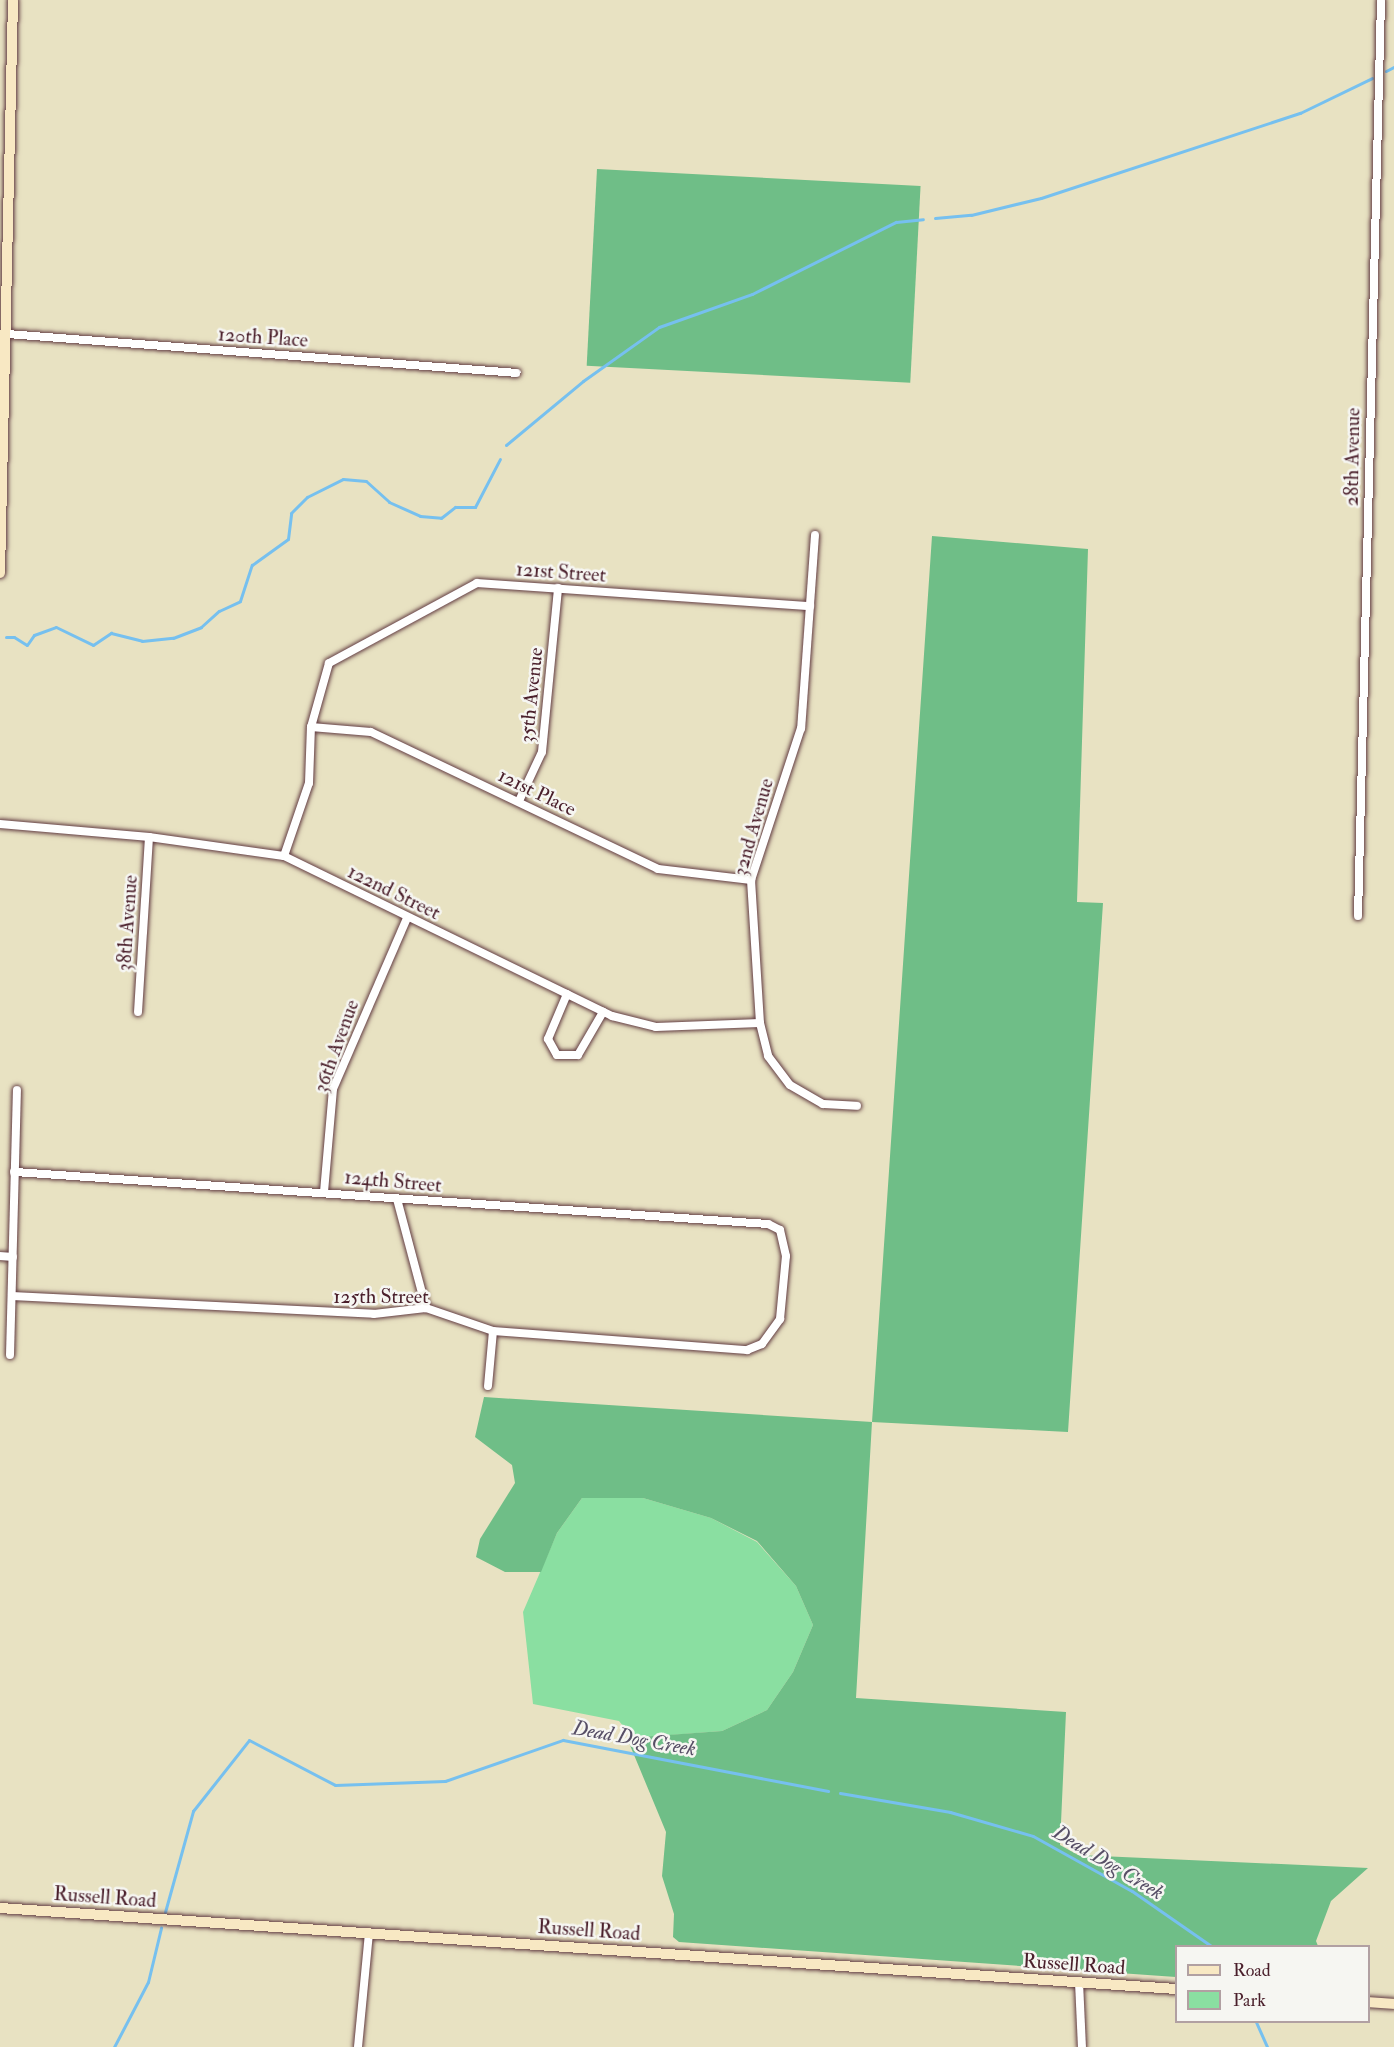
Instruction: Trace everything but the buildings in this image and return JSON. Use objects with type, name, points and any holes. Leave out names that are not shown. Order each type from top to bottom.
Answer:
[{"type":"street","points":[[0,573],[13,0]]},
{"type":"street","name":"28th Avenue","points":[[1358,916],[1381,0]]},
{"type":"street","name":"120th Place","points":[[7,334],[517,373]]},
{"type":"street","name":"32nd Avenue","points":[[815,535],[801,728],[752,880],[760,1023],[768,1056],[790,1085],[823,1104],[857,1106]]},
{"type":"street","name":"121st Street","points":[[311,727],[329,663],[477,583],[810,606]]},
{"type":"street","name":"35th Avenue","points":[[519,801],[542,752],[558,588]]},
{"type":"street","points":[[284,856],[309,783],[311,727]]},
{"type":"street","name":"121st Place","points":[[311,727],[371,732],[658,869],[752,880]]},
{"type":"street","name":"122nd Street","points":[[0,824],[149,837],[284,856],[603,1012],[656,1027],[760,1023]]},
{"type":"street","name":"38th Avenue","points":[[138,1012],[149,837]]},
{"type":"street","name":"36th Avenue","points":[[324,1192],[333,1089],[407,918]]},
{"type":"street","points":[[567,994],[548,1039],[557,1055],[578,1055],[603,1012]]},
{"type":"street","points":[[10,1355],[17,1090]]},
{"type":"street","name":"124th Street","points":[[14,1172],[768,1224],[780,1230],[786,1244],[782,1313],[762,1344],[747,1350]]},
{"type":"street","points":[[397,1199],[426,1308]]},
{"type":"street","points":[[0,1256],[13,1257]]},
{"type":"street","name":"125th Street","points":[[12,1296],[374,1314],[426,1308],[493,1331],[747,1350]]},
{"type":"street","points":[[488,1386],[493,1331]]},
{"type":"street","name":"Russell Road","points":[[0,1908],[1175,1989]]},
{"type":"street","points":[[358,2047],[369,1933]]},
{"type":"street","points":[[1079,1982],[1082,2047]]},
{"type":"street","points":[[1370,2002],[1394,2004]]},
{"type":"green space","points":[[597,169],[921,186],[910,383],[587,366]]},
{"type":"green space","points":[[932,536],[1088,549],[1077,902],[1103,903],[1068,1432],[872,1422]]},
{"type":"green space","points":[[484,1397],[872,1422],[856,1698],[1066,1712],[1060,1845],[1078,1855],[1368,1868],[1331,1901],[1316,1941],[1318,1945],[1175,1945],[1175,1977],[679,1942],[673,1937],[674,1914],[662,1876],[666,1832],[627,1738],[722,1731],[767,1710],[793,1672],[813,1625],[796,1586],[757,1541],[711,1518],[643,1498],[582,1498],[557,1533],[541,1572],[505,1572],[476,1557],[480,1539],[515,1483],[512,1465],[475,1437]]},
{"type":"green space","points":[[582,1498],[643,1498],[711,1518],[757,1542],[796,1586],[813,1625],[793,1672],[767,1710],[722,1731],[633,1738],[619,1721],[533,1704],[523,1612],[557,1533]]},
{"type":"waterway","points":[[1386,71],[1394,67]]},
{"type":"waterway","points":[[935,218],[971,215],[1041,198],[1300,113],[1372,78]]},
{"type":"waterway","points":[[506,445],[583,381],[659,327],[752,294],[896,222],[923,219]]},
{"type":"waterway","points":[[6,637],[14,637],[27,645],[34,635],[56,627],[93,645],[111,633],[142,641],[173,638],[201,627],[219,611],[240,601],[252,565],[288,539],[291,513],[307,497],[343,479],[366,481],[389,502],[420,516],[441,518],[455,507],[475,507],[500,459]]},
{"type":"waterway","name":"Dead Dog Creek","points":[[165,1912],[193,1811],[249,1740],[335,1785],[445,1781],[563,1740],[828,1791]]},
{"type":"waterway","name":"Dead Dog Creek","points":[[840,1793],[950,1812],[1033,1836],[1132,1891],[1210,1945]]},
{"type":"waterway","name":"Dead Dog Creek","points":[[114,2047],[148,1982],[161,1928]]},
{"type":"waterway","name":"Dead Dog Creek","points":[[1256,2023],[1267,2047]]}]
